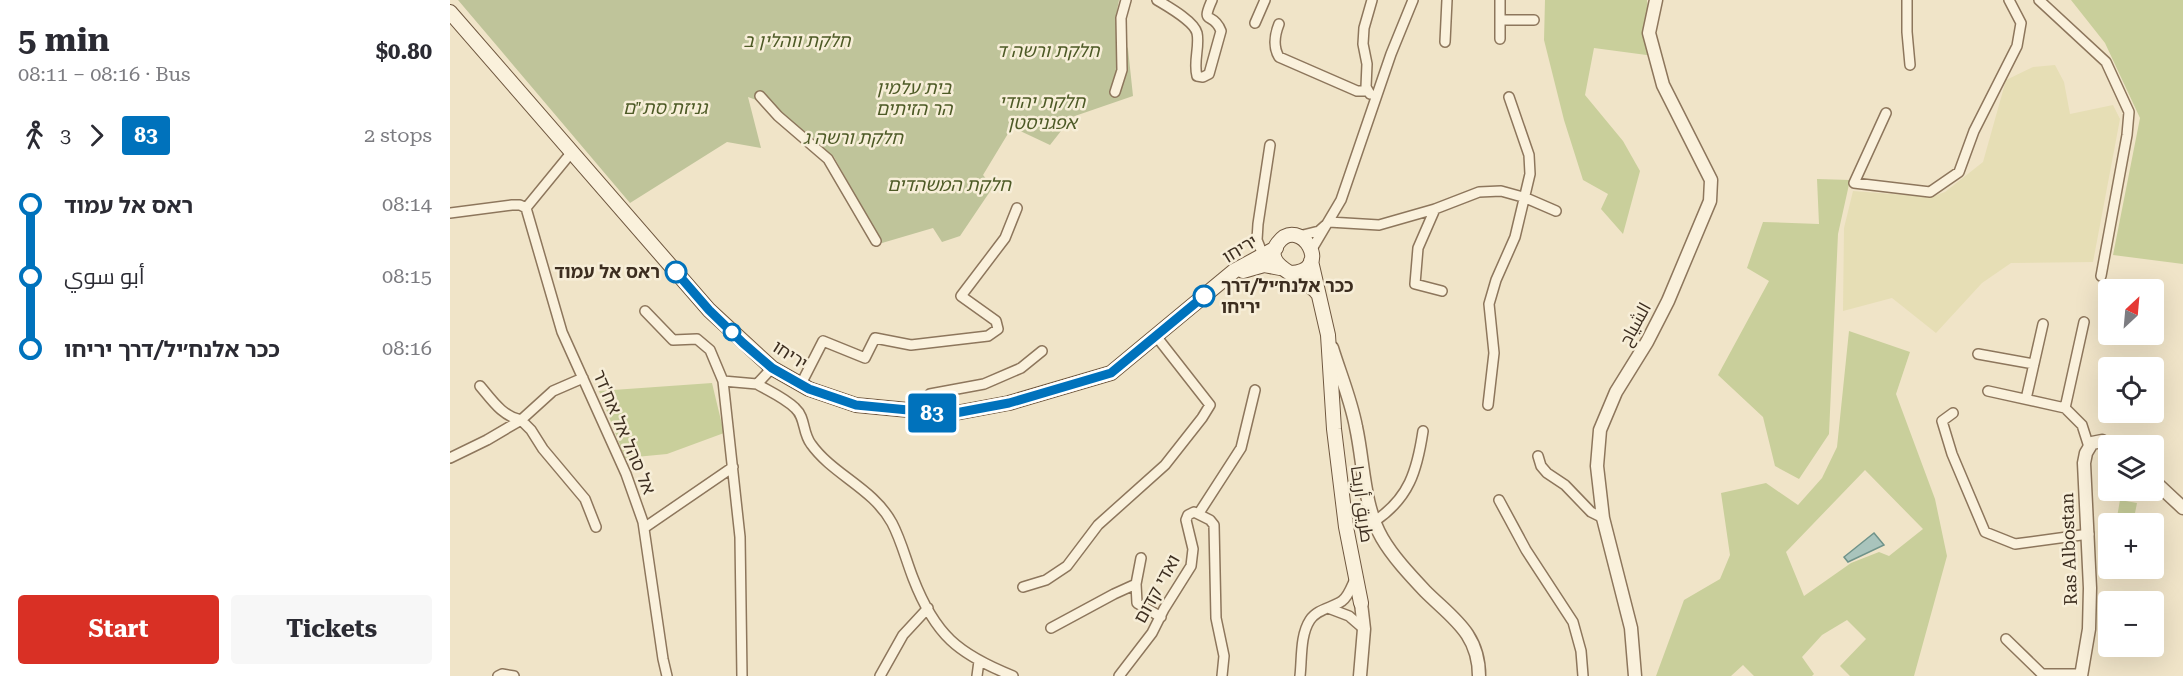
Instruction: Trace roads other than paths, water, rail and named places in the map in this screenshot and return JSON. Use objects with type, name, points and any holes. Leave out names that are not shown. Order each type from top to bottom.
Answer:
[{"type":"main road","name":"יריחו","points":[[450,12],[709,310],[772,368],[801,384],[856,405],[950,414],[999,405],[1111,373],[1246,262],[1276,248]]},
{"type":"main road","points":[[1322,302],[1316,291],[1286,271],[1275,258],[1276,248],[1282,239],[1293,235],[1299,236],[1304,239],[1312,255],[1322,302],[1328,335]]},
{"type":"main road","points":[[1286,271],[1304,271],[1312,255]]},
{"type":"main road","name":"יריחו","points":[[1222,281],[1251,268],[1264,265],[1286,271]]},
{"type":"main road","name":"طريق أريحا","points":[[1328,335],[1334,429],[1346,527],[1361,603]]},
{"type":"street","points":[[1115,92],[1122,70],[1120,18],[1125,1],[1136,0]]},
{"type":"street","points":[[1157,0],[1173,9],[1197,33],[1195,69],[1197,76],[1203,77],[1209,74],[1221,31],[1214,20],[1206,16],[1205,11],[1212,0]]},
{"type":"street","points":[[1255,23],[1265,0]]},
{"type":"street","points":[[1372,0],[1364,28],[1367,91],[1376,100]]},
{"type":"street","points":[[1312,255],[1341,200],[1413,0]]},
{"type":"street","points":[[1445,42],[1447,0]]},
{"type":"street","points":[[1500,0],[1500,39]]},
{"type":"street","name":"الشياح","points":[[1635,676],[1631,628],[1603,518],[1597,466],[1600,430],[1616,392],[1647,342],[1668,301],[1710,201],[1711,180],[1663,85],[1649,33],[1656,0]]},
{"type":"street","points":[[1907,0],[1910,65]]},
{"type":"street","points":[[1886,113],[1854,183],[1930,192],[1959,172],[1974,131],[2017,46],[2021,23],[2008,0]]},
{"type":"street","points":[[2039,0],[2106,62],[2129,112],[2127,135],[2101,276]]},
{"type":"street","points":[[1500,20],[1534,20]]},
{"type":"street","points":[[1279,24],[1276,31],[1275,50],[1279,57],[1357,91],[1367,91]]},
{"type":"street","points":[[760,96],[778,116],[828,159],[876,241]]},
{"type":"street","points":[[1488,405],[1494,353],[1489,304],[1496,280],[1515,237],[1530,174],[1529,155],[1509,97]]},
{"type":"street","points":[[1263,255],[1257,240],[1258,224],[1270,145]]},
{"type":"street","points":[[450,213],[512,205],[526,208],[571,153]]},
{"type":"street","points":[[1299,236],[1319,231],[1329,222],[1379,225],[1435,209],[1479,192],[1501,190],[1556,211]]},
{"type":"street","name":"אל סהל אל אח'דר","points":[[526,208],[562,332],[626,474],[644,528],[667,676]]},
{"type":"street","points":[[801,384],[823,341],[865,358],[875,338],[911,345],[988,336],[998,329],[996,321],[961,296],[1005,238],[1017,208]]},
{"type":"street","points":[[1435,209],[1418,248],[1415,284],[1442,291]]},
{"type":"street","points":[[645,311],[673,340],[697,339],[710,351],[723,381],[740,537],[742,676]]},
{"type":"street","points":[[2065,408],[2084,322]]},
{"type":"street","points":[[2026,399],[2043,324]]},
{"type":"street","points":[[1328,335],[1356,425],[1370,509],[1382,537],[1402,565],[1426,592],[1462,625],[1471,639],[1479,661],[1479,676]]},
{"type":"street","points":[[1023,587],[1046,580],[1067,566],[1098,525],[1165,465],[1210,405],[1156,336]]},
{"type":"street","points":[[919,412],[923,401],[930,394],[984,384],[1021,368],[1042,351]]},
{"type":"street","points":[[1977,354],[2034,364]]},
{"type":"street","points":[[757,384],[772,368]]},
{"type":"street","points":[[450,458],[521,420],[553,391],[583,378]]},
{"type":"street","points":[[723,381],[757,384],[794,406],[803,416],[804,430],[811,444],[836,469],[877,502],[894,529],[915,582],[942,633],[964,652],[1013,676]]},
{"type":"street","points":[[480,386],[499,409],[511,418],[521,420],[531,430],[543,449],[585,499],[596,527]]},
{"type":"street","points":[[1222,676],[1224,656],[1216,618],[1214,525],[1196,512],[1241,448],[1255,390]]},
{"type":"street","points":[[1988,391],[2065,408],[2082,425],[2089,447]]},
{"type":"street","points":[[1953,413],[1942,421],[1952,454],[1985,532],[2015,544],[2089,534]]},
{"type":"street","points":[[1375,521],[1390,511],[1412,481],[1420,455],[1423,431]]},
{"type":"street","points":[[2089,447],[2092,442],[2098,441]]},
{"type":"street","name":"Ras Albostan","points":[[2081,675],[2089,629],[2089,534],[2084,463],[2089,447]]},
{"type":"street","points":[[1538,456],[1541,466],[1547,473],[1564,485],[1591,512],[1603,518]]},
{"type":"street","points":[[644,528],[733,467]]},
{"type":"street","points":[[2164,490],[2183,508]]},
{"type":"street","points":[[1499,500],[1526,550],[1573,622],[1581,651],[1583,676]]},
{"type":"street","name":"ואדי קדום","points":[[1119,676],[1152,633],[1194,559],[1186,520],[1188,515],[1196,512]]},
{"type":"street","points":[[1141,558],[1136,584],[1137,603],[1161,616]]},
{"type":"street","points":[[1300,676],[1305,629],[1319,612],[1347,596],[1356,576]]},
{"type":"street","points":[[1051,628],[1136,584]]},
{"type":"street","name":"طريق أريحا","points":[[1360,676],[1364,629],[1361,603]]},
{"type":"street","points":[[880,676],[903,635],[928,608]]},
{"type":"street","points":[[1328,608],[1349,616],[1364,629]]},
{"type":"street","points":[[2006,639],[2042,674],[2081,675]]},
{"type":"street","points":[[977,676],[979,661]]},
{"type":"street","points":[[498,676],[502,674],[514,676]]},
{"type":"water","points":[[1874,533],[1884,545],[1848,562],[1844,557]]},
{"type":"place","name":"ראס אל עמוד","points":[[676,272]]},
{"type":"place","name":"ככר אלנח׳יל/דרך יריחו","points":[[1204,296]]},
{"type":"park label","name":"חלקת ווהלין ב","points":[[797,41]]},
{"type":"park label","name":"חלקת ורשה ד","points":[[1048,51]]},
{"type":"park label","name":"בית עלמין הר הזיתים","points":[[914,98]]},
{"type":"park label","name":"גניזת סת\"ם","points":[[665,108]]},
{"type":"park label","name":"חלקת יהודי אפגניסטן","points":[[1042,112]]},
{"type":"park label","name":"חלקת ורשה ג","points":[[853,138]]},
{"type":"park label","name":"חלקת המשהדים","points":[[949,185]]}]
